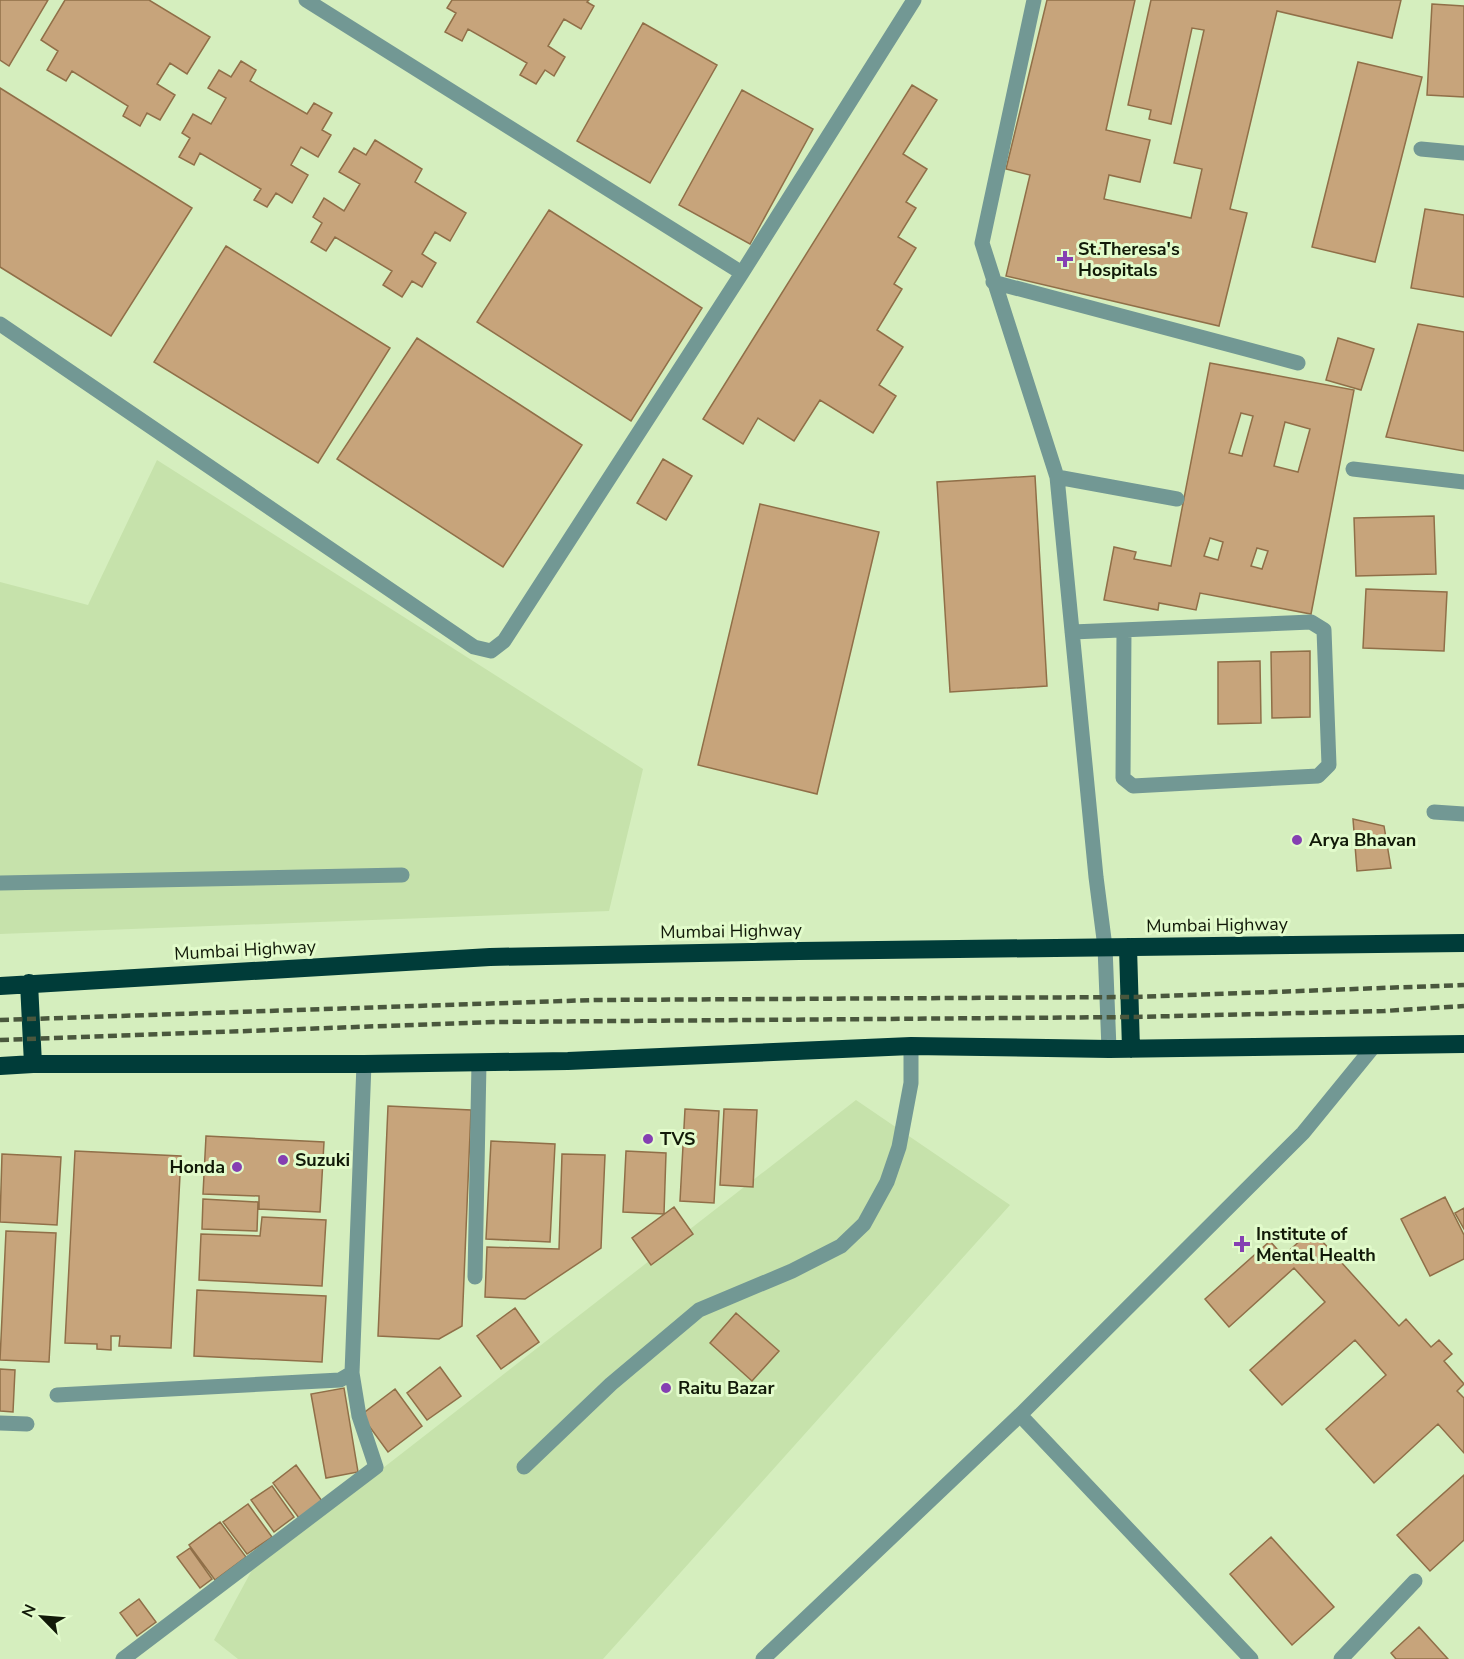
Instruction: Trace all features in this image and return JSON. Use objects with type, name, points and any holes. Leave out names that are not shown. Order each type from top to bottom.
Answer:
[{"type":"highway","name":"Mumbai Highway","points":[[0,986],[490,957],[1464,943]]},
{"type":"highway","points":[[1128,947],[1131,1049]]},
{"type":"highway","points":[[28,983],[33,1064]]},
{"type":"highway","points":[[0,1066],[479,1062],[911,1046],[1131,1049],[1464,1044]]},
{"type":"street","points":[[306,0],[742,273]]},
{"type":"street","points":[[0,324],[474,647],[491,651],[504,641],[742,273],[914,0]]},
{"type":"street","points":[[1035,0],[982,243],[1057,477],[1096,878],[1105,947],[1109,1049]]},
{"type":"street","points":[[1421,149],[1464,153]]},
{"type":"street","points":[[993,282],[1298,363]]},
{"type":"street","points":[[1353,469],[1464,482]]},
{"type":"street","points":[[1057,477],[1177,499]]},
{"type":"street","points":[[1072,632],[1311,622],[1324,630],[1329,765],[1318,776],[1133,786],[1123,778],[1124,630]]},
{"type":"street","points":[[1434,812],[1464,814]]},
{"type":"street","points":[[0,883],[402,875]]},
{"type":"street","points":[[524,1467],[611,1384],[699,1310],[841,1246],[864,1224],[887,1182],[899,1147],[911,1083],[911,1046]]},
{"type":"street","points":[[763,1659],[1020,1414],[1303,1133],[1374,1046]]},
{"type":"street","points":[[475,1277],[479,1062]]},
{"type":"street","points":[[123,1659],[376,1467],[359,1416],[352,1373],[364,1064]]},
{"type":"street","points":[[57,1395],[340,1380],[352,1373]]},
{"type":"street","points":[[1020,1414],[1251,1659]]},
{"type":"street","points":[[0,1424],[27,1424]]},
{"type":"street","points":[[1341,1659],[1415,1581]]},
{"type":"shaded area","points":[[157,460],[643,769],[609,911],[0,934],[0,582],[88,605]]},
{"type":"shaded area","name":"Raitu Bazar","points":[[856,1100],[1010,1205],[603,1659],[238,1659],[214,1640],[252,1570]]},
{"type":"building","points":[[0,0],[48,0],[9,66],[0,60]]},
{"type":"building","points":[[65,0],[149,0],[210,37],[187,74],[170,63],[157,84],[175,95],[160,120],[147,113],[140,126],[123,116],[128,106],[72,71],[66,81],[47,70],[58,51],[41,40]]},
{"type":"building","points":[[452,0],[589,0],[587,2],[594,6],[581,29],[564,19],[548,46],[565,57],[554,76],[545,70],[536,84],[520,75],[527,63],[468,29],[462,41],[445,32],[456,13],[447,8]]},
{"type":"building","points":[[1047,0],[1135,0],[1106,130],[1150,140],[1140,182],[1109,175],[1104,199],[1191,218],[1202,169],[1174,163],[1204,30],[1192,28],[1171,124],[1149,119],[1151,110],[1128,105],[1151,0],[1401,0],[1392,38],[1277,11],[1230,209],[1247,213],[1219,326],[1006,276],[1030,175],[1006,169]]},
{"type":"building","points":[[1432,4],[1464,6],[1464,97],[1427,95]]},
{"type":"building","points":[[643,23],[717,65],[650,183],[577,141]]},
{"type":"building","points":[[241,61],[256,70],[250,81],[307,114],[314,103],[332,113],[322,130],[331,135],[318,157],[301,147],[291,165],[308,175],[292,203],[276,193],[267,207],[254,200],[261,189],[200,153],[194,165],[179,157],[190,138],[182,133],[193,114],[211,124],[226,98],[208,88],[219,70],[231,77]]},
{"type":"building","points":[[1358,62],[1422,77],[1375,262],[1312,247]]},
{"type":"building","points":[[912,85],[937,100],[903,154],[927,169],[906,202],[916,208],[898,237],[916,248],[894,284],[902,289],[877,330],[903,347],[879,385],[896,396],[873,433],[820,400],[794,441],[758,418],[743,444],[703,419]]},
{"type":"building","points":[[0,88],[192,208],[111,336],[0,267]]},
{"type":"building","points":[[742,90],[813,129],[750,244],[679,205]]},
{"type":"building","points":[[375,140],[422,169],[415,182],[466,213],[450,241],[435,232],[422,254],[436,263],[422,287],[412,281],[402,297],[383,285],[392,271],[335,237],[326,251],[311,242],[322,223],[313,217],[324,198],[344,211],[360,184],[339,172],[354,148],[366,155]]},
{"type":"building","points":[[1425,209],[1464,215],[1464,297],[1411,288]]},
{"type":"building","points":[[549,210],[702,308],[631,421],[477,322]]},
{"type":"building","points":[[226,246],[390,348],[318,463],[154,362]]},
{"type":"building","points":[[1418,324],[1464,332],[1464,451],[1386,437]]},
{"type":"building","points":[[417,338],[582,445],[503,567],[337,459]]},
{"type":"building","points":[[1338,338],[1374,349],[1361,390],[1326,380]]},
{"type":"building","points":[[1210,363],[1354,390],[1311,614],[1200,593],[1196,610],[1159,603],[1158,610],[1104,600],[1114,547],[1136,552],[1134,559],[1171,566]],"holes":[[[1241,413],[1253,416],[1242,456],[1229,453]],[[1285,422],[1310,429],[1298,472],[1274,466]],[[1210,538],[1223,542],[1218,560],[1204,556]],[[1257,548],[1268,551],[1262,569],[1251,566]]]},
{"type":"building","points":[[663,459],[692,476],[666,520],[637,503]]},
{"type":"building","points":[[1035,476],[1047,686],[950,692],[937,482]]},
{"type":"building","points":[[760,504],[879,532],[817,794],[698,765]]},
{"type":"building","points":[[1434,516],[1436,574],[1356,576],[1354,518]]},
{"type":"building","points":[[1366,589],[1447,592],[1444,651],[1363,648]]},
{"type":"building","points":[[1310,651],[1310,717],[1272,718],[1271,652]]},
{"type":"building","points":[[1260,661],[1261,723],[1218,724],[1218,662]]},
{"type":"building","points":[[1353,819],[1384,826],[1391,868],[1357,871]]},
{"type":"building","points":[[388,1106],[471,1110],[462,1326],[439,1339],[378,1336]]},
{"type":"building","points":[[685,1109],[719,1111],[714,1203],[680,1201]]},
{"type":"building","points":[[724,1109],[757,1110],[753,1187],[720,1185]]},
{"type":"building","points":[[206,1136],[324,1142],[320,1212],[259,1209],[259,1196],[203,1194]]},
{"type":"building","points":[[491,1141],[555,1144],[550,1242],[486,1239]]},
{"type":"building","points":[[75,1151],[181,1156],[171,1348],[119,1346],[120,1336],[111,1336],[111,1350],[97,1349],[97,1344],[65,1343]]},
{"type":"building","points":[[626,1151],[666,1153],[664,1214],[623,1212]]},
{"type":"building","points":[[2,1154],[61,1157],[57,1225],[0,1222]]},
{"type":"building","points":[[562,1154],[605,1155],[601,1248],[525,1299],[485,1297],[487,1247],[559,1249]]},
{"type":"building","points":[[1445,1197],[1464,1235],[1464,1259],[1430,1276],[1401,1219]]},
{"type":"building","points":[[203,1199],[258,1202],[257,1231],[202,1229]]},
{"type":"building","points":[[674,1207],[693,1234],[651,1265],[632,1238]]},
{"type":"building","points":[[1464,1208],[1464,1229],[1455,1213]]},
{"type":"building","points":[[262,1217],[326,1220],[322,1286],[199,1280],[201,1234],[260,1236]]},
{"type":"building","name":"Institute of Mental Health","points":[[1312,1230],[1399,1326],[1406,1319],[1431,1347],[1439,1340],[1452,1354],[1444,1361],[1464,1384],[1457,1391],[1464,1398],[1464,1453],[1438,1424],[1374,1483],[1326,1429],[1386,1375],[1355,1340],[1282,1405],[1250,1370],[1325,1302],[1294,1268],[1229,1327],[1205,1299],[1270,1241],[1283,1256]]},
{"type":"building","points":[[6,1231],[56,1233],[49,1362],[0,1360]]},
{"type":"building","points":[[197,1290],[326,1296],[322,1362],[194,1356]]},
{"type":"building","points":[[515,1308],[539,1342],[501,1369],[477,1336]]},
{"type":"building","points":[[736,1313],[779,1351],[752,1381],[710,1343]]},
{"type":"building","points":[[440,1367],[461,1396],[427,1420],[407,1393]]},
{"type":"building","points":[[0,1369],[15,1370],[13,1412],[0,1411]]},
{"type":"building","points":[[344,1388],[358,1472],[326,1478],[311,1394]]},
{"type":"building","points":[[395,1389],[422,1426],[388,1452],[361,1415]]},
{"type":"building","points":[[296,1465],[322,1501],[299,1518],[273,1483]]},
{"type":"building","points":[[1464,1475],[1464,1540],[1430,1571],[1397,1535]]},
{"type":"building","points":[[272,1486],[294,1517],[274,1532],[251,1500]]},
{"type":"building","points":[[248,1504],[272,1537],[247,1554],[223,1522]]},
{"type":"building","points":[[220,1522],[246,1557],[215,1580],[189,1545]]},
{"type":"building","points":[[1271,1537],[1334,1607],[1292,1645],[1230,1574]]},
{"type":"building","points":[[190,1548],[212,1579],[200,1588],[177,1557]]},
{"type":"building","points":[[139,1599],[156,1622],[137,1636],[120,1613]]},
{"type":"building","points":[[1419,1627],[1448,1659],[1396,1659],[1391,1653]]},
{"type":"railway","points":[[0,1020],[594,1000],[1135,997],[1464,985]]},
{"type":"railway","points":[[0,1040],[493,1022],[1134,1017],[1384,1011],[1464,1006]]},
{"type":"place","name":"St.Theresa's Hospitals","points":[[1065,259]]},
{"type":"place","name":"Arya Bhavan","points":[[1297,840]]},
{"type":"place","name":"TVS","points":[[648,1139]]},
{"type":"place","name":"Suzuki","points":[[283,1160]]},
{"type":"place","name":"Honda","points":[[237,1167]]},
{"type":"place","name":"Institute of Mental Health","points":[[1242,1244]]},
{"type":"place","name":"Raitu Bazar","points":[[666,1388]]}]
